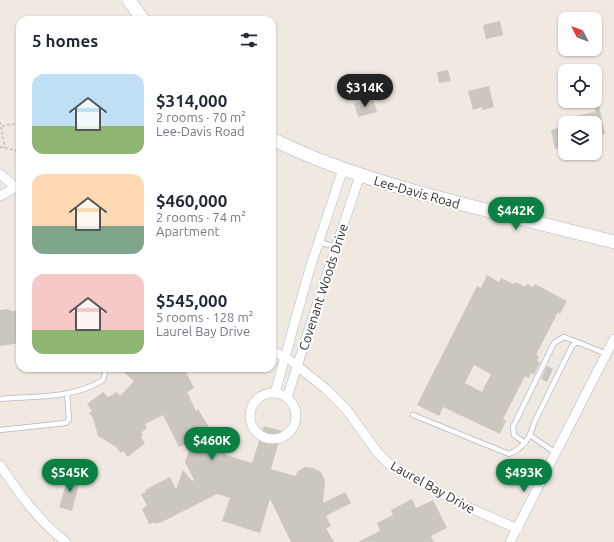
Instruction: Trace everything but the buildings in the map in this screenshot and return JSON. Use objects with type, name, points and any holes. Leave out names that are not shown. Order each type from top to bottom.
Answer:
[{"type":"main road","points":[[129,0],[140,16]]},
{"type":"main road","name":"Lee-Davis Road","points":[[276,141],[299,152],[343,169],[418,193],[614,242]]},
{"type":"street","name":"Covenant Woods Drive","points":[[275,393],[319,242],[343,169]]},
{"type":"street","points":[[0,174],[16,185]]},
{"type":"street","name":"Covenant Woods Drive","points":[[287,398],[360,175]]},
{"type":"street","points":[[0,196],[16,187]]},
{"type":"street","points":[[510,542],[614,339]]},
{"type":"street","name":"Laurel Bay Drive","points":[[276,353],[286,357],[326,389],[336,399],[378,453],[389,464],[463,505],[518,529]]},
{"type":"street","points":[[275,393],[287,398],[295,410],[294,424],[285,435],[278,438],[266,438],[255,431],[251,424],[251,409],[260,397],[275,393]]},
{"type":"street","points":[[0,465],[21,495],[39,517],[66,542]]},
{"type":"lane","points":[[319,242],[336,247]]},
{"type":"lane","points":[[525,443],[514,435],[513,427],[554,343],[564,337],[607,354]]},
{"type":"lane","points":[[413,415],[509,454],[520,449],[531,436],[534,423],[572,346],[577,342]]},
{"type":"lane","points":[[0,399],[85,390],[103,380],[105,373]]},
{"type":"lane","points":[[0,430],[66,423],[69,419],[67,393]]},
{"type":"lane","points":[[531,436],[556,454]]},
{"type":"path","points":[[0,122],[3,130],[5,148]]},
{"type":"path","points":[[2,126],[16,124]]},
{"type":"path","points":[[0,135],[3,130]]},
{"type":"path","points":[[0,147],[16,150]]}]
